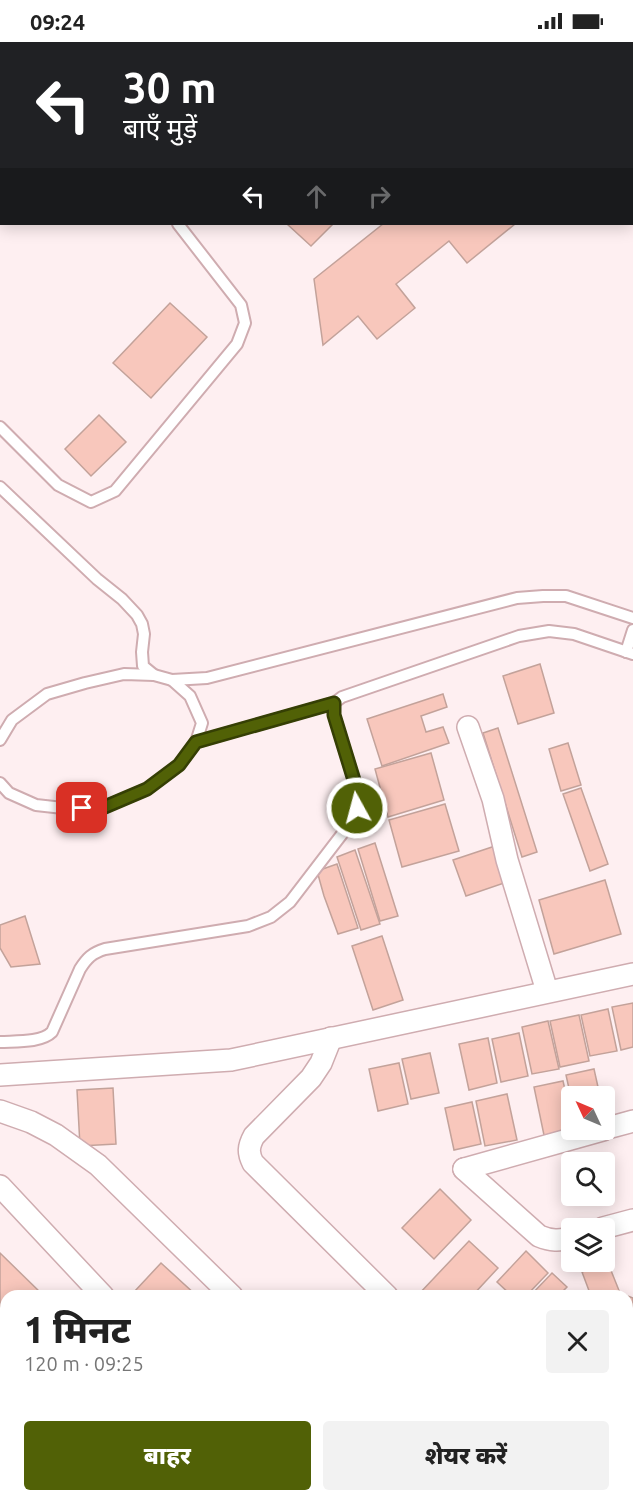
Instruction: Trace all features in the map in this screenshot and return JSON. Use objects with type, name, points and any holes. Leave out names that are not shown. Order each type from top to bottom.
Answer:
[{"type":"street","points":[[468,727],[493,799],[507,861],[547,991]]},
{"type":"street","points":[[0,1075],[231,1060],[633,974]]},
{"type":"street","points":[[332,1038],[321,1064],[311,1078],[254,1136],[248,1146],[249,1156],[253,1164],[381,1290]]},
{"type":"street","points":[[0,1111],[32,1122],[56,1135],[98,1166],[226,1290]]},
{"type":"street","points":[[615,1126],[633,1121]]},
{"type":"street","points":[[561,1241],[539,1236],[464,1169],[566,1140]]},
{"type":"street","points":[[0,1186],[97,1290]]},
{"type":"street","points":[[615,1225],[633,1220]]},
{"type":"lane","points":[[0,427],[58,485],[91,502],[115,491],[237,344],[245,323],[241,305],[179,225]]},
{"type":"lane","points":[[0,487],[97,579],[122,598],[137,615],[144,634],[143,666],[154,675]]},
{"type":"lane","points":[[0,740],[12,720],[47,694],[85,683],[124,674],[154,675],[172,680],[207,678],[517,598],[566,596],[633,618]]},
{"type":"lane","points":[[196,742],[334,703],[342,697],[519,636],[549,631],[574,634],[629,653],[633,630]]},
{"type":"lane","points":[[0,783],[9,793],[36,805],[63,808],[100,809],[147,789],[179,765],[196,742],[202,723],[190,696],[172,680]]},
{"type":"lane","points":[[0,1042],[48,1037],[80,969],[93,953],[248,927],[271,917],[290,902],[349,825],[357,808],[357,790],[334,715],[334,703]]},
{"type":"building","points":[[288,225],[332,225],[311,246]]},
{"type":"building","points":[[382,225],[514,225],[467,263],[449,241],[396,284],[415,308],[377,339],[358,316],[323,345],[314,279]]},
{"type":"building","points":[[170,303],[207,337],[151,398],[113,363]]},
{"type":"building","points":[[99,415],[126,442],[91,476],[65,449]]},
{"type":"building","points":[[540,664],[554,713],[518,724],[503,676]]},
{"type":"building","points":[[443,694],[447,707],[421,716],[426,732],[443,727],[449,743],[382,766],[367,719]]},
{"type":"building","points":[[498,728],[537,852],[522,857],[483,733]]},
{"type":"building","points":[[568,743],[581,785],[561,791],[549,749]]},
{"type":"building","points":[[431,753],[444,800],[388,817],[375,769]]},
{"type":"building","points":[[581,788],[608,864],[590,871],[563,794]]},
{"type":"building","points":[[445,804],[459,851],[402,867],[389,820]]},
{"type":"building","points":[[375,843],[398,916],[380,921],[358,849]]},
{"type":"building","points":[[498,845],[510,881],[466,896],[453,860]]},
{"type":"building","points":[[355,850],[380,924],[361,930],[337,857]]},
{"type":"building","points":[[337,864],[358,928],[338,934],[317,871]]},
{"type":"building","points":[[605,880],[621,934],[554,954],[539,900]]},
{"type":"building","points":[[25,916],[40,964],[11,967],[0,948],[0,925]]},
{"type":"building","points":[[382,936],[403,1000],[373,1010],[352,946]]},
{"type":"building","points":[[633,1003],[633,1047],[621,1050],[612,1007]]},
{"type":"building","points":[[608,1009],[617,1051],[590,1056],[581,1015]]},
{"type":"building","points":[[579,1015],[589,1061],[560,1067],[550,1021]]},
{"type":"building","points":[[548,1021],[559,1069],[532,1074],[522,1027]]},
{"type":"building","points":[[519,1033],[528,1076],[501,1082],[492,1039]]},
{"type":"building","points":[[488,1038],[497,1083],[469,1090],[459,1044]]},
{"type":"building","points":[[430,1053],[439,1093],[411,1099],[402,1059]]},
{"type":"building","points":[[399,1063],[408,1104],[378,1111],[369,1069]]},
{"type":"building","points":[[594,1069],[598,1086],[568,1086],[566,1075]]},
{"type":"building","points":[[563,1081],[564,1086],[561,1086],[561,1134],[545,1140],[534,1087]]},
{"type":"building","points":[[113,1088],[116,1144],[80,1146],[77,1090]]},
{"type":"building","points":[[507,1094],[517,1140],[485,1146],[476,1101]]},
{"type":"building","points":[[472,1102],[481,1144],[454,1150],[445,1108]]},
{"type":"building","points":[[440,1189],[471,1220],[434,1259],[402,1228]]},
{"type":"building","points":[[469,1241],[498,1268],[478,1290],[423,1290]]},
{"type":"building","points":[[526,1251],[548,1273],[532,1290],[506,1290],[497,1282]]},
{"type":"building","points":[[0,1253],[38,1290],[0,1290]]},
{"type":"building","points":[[161,1263],[190,1290],[136,1290]]},
{"type":"building","points":[[582,1272],[612,1272],[619,1290],[589,1290]]},
{"type":"building","points":[[552,1273],[567,1287],[564,1290],[536,1290]]},
{"type":"route","points":[[82,808],[100,809],[147,789],[179,765],[196,742],[334,703],[334,715],[357,790],[357,808]]}]
